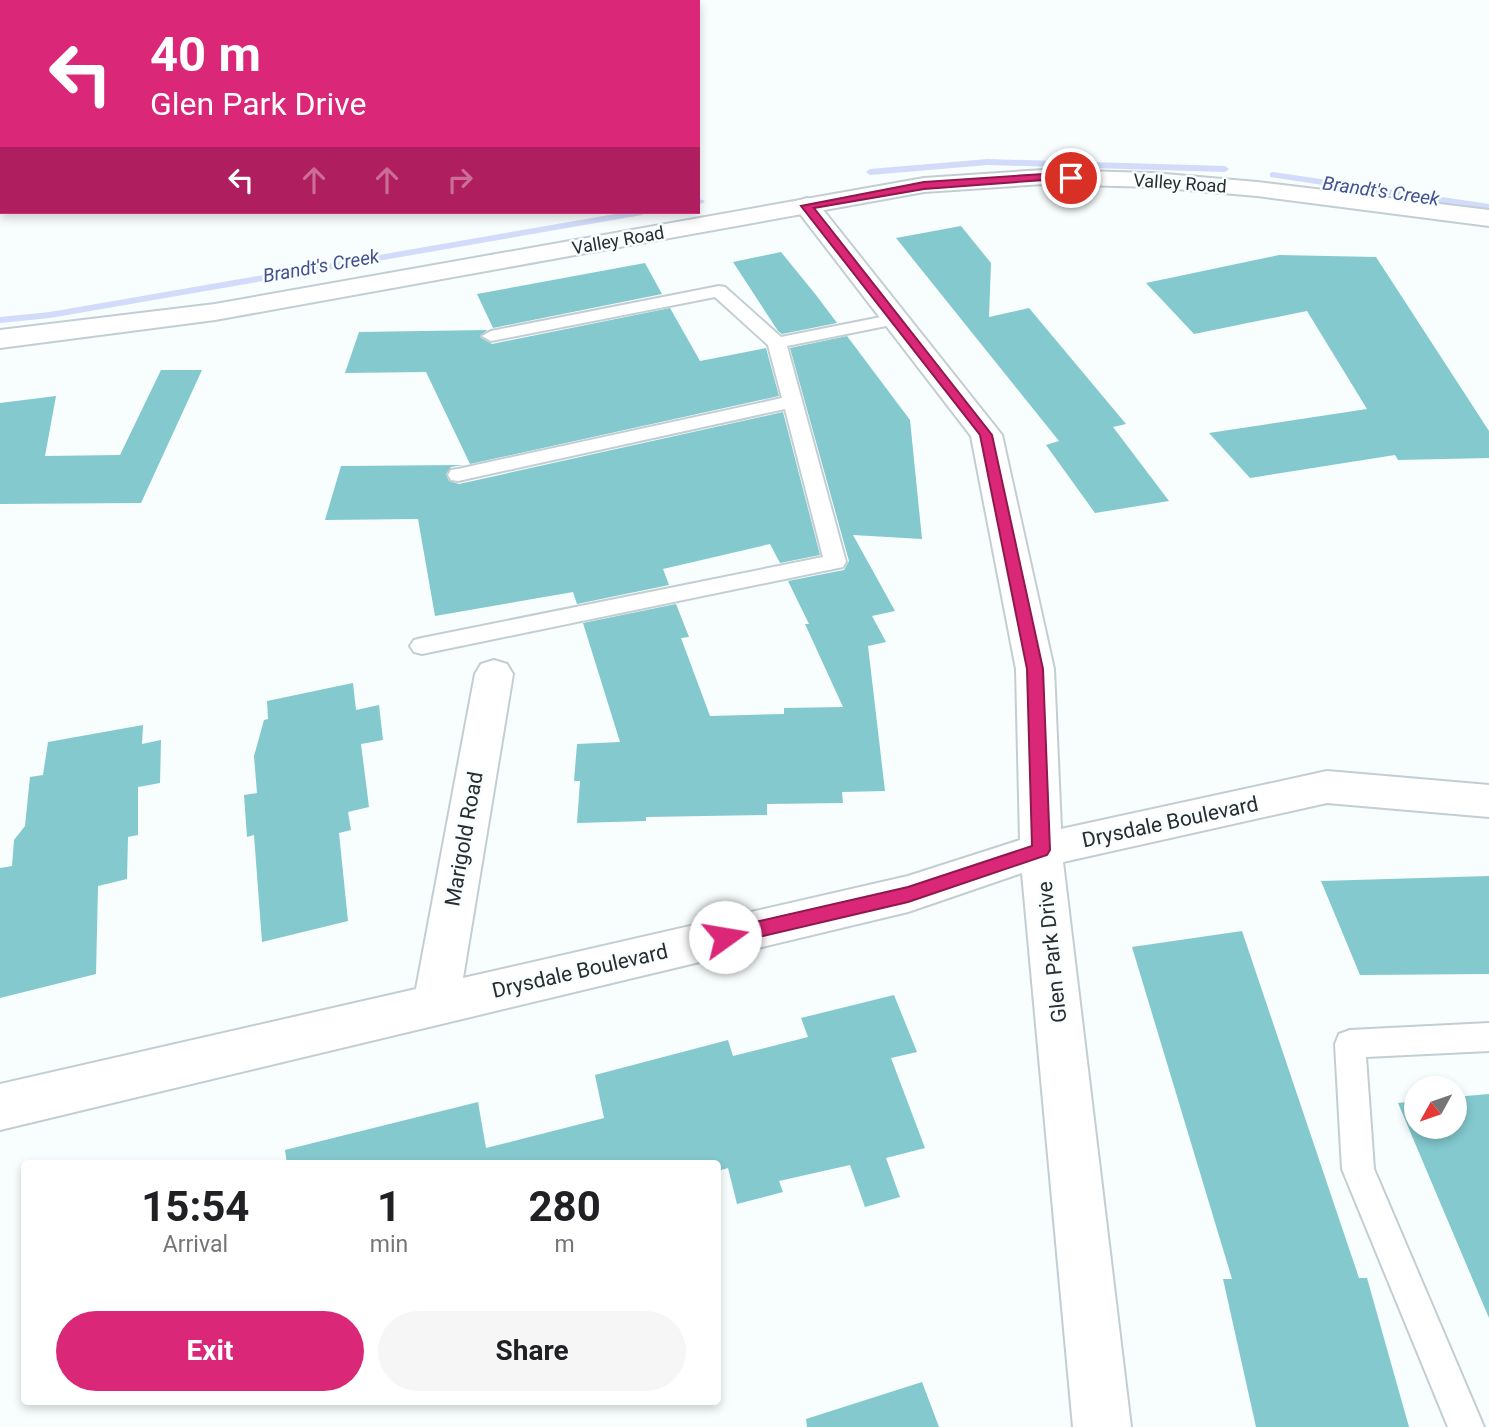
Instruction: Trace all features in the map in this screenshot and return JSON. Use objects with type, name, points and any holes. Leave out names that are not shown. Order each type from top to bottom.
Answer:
[{"type":"street","name":"Valley Road","points":[[0,339],[215,312],[924,186],[1044,177],[1153,180],[1257,189],[1489,218]]},
{"type":"street","name":"Glen Park Drive","points":[[807,206],[986,435],[1035,669],[1041,850],[1102,1427]]},
{"type":"street","name":"Marigold Road","points":[[436,1005],[494,674]]},
{"type":"street","name":"Drysdale Boulevard","points":[[0,1107],[908,894],[1041,850],[1327,787],[1489,802]]},
{"type":"lane","points":[[422,646],[835,562],[777,343],[719,291],[491,336]]},
{"type":"lane","points":[[777,343],[895,320]]},
{"type":"lane","points":[[458,475],[793,402]]},
{"type":"lane","points":[[1466,1427],[1358,1169],[1350,1044],[1489,1037]]},
{"type":"building","points":[[961,226],[991,263],[989,317],[1029,308],[1126,424],[1113,427],[1169,501],[1095,513],[1046,445],[1059,441],[896,238]]},
{"type":"building","points":[[781,252],[837,323],[782,334],[778,331],[733,262]]},
{"type":"building","points":[[1279,255],[1376,257],[1489,431],[1489,458],[1398,460],[1395,455],[1250,478],[1209,433],[1367,409],[1307,311],[1194,334],[1146,283]]},
{"type":"building","points":[[645,263],[662,294],[493,328],[477,294]]},
{"type":"building","points":[[670,308],[700,361],[766,348],[779,396],[470,464],[426,372],[345,373],[359,332],[487,330],[480,337],[492,344]]},
{"type":"building","points":[[847,336],[910,420],[922,539],[853,535],[895,611],[872,616],[886,642],[868,646],[885,791],[842,792],[843,803],[767,804],[767,815],[646,817],[646,821],[577,823],[580,781],[574,781],[577,744],[620,742],[583,623],[676,604],[689,637],[681,638],[710,716],[784,714],[784,708],[843,707],[788,581],[844,570],[849,561],[790,348]]},
{"type":"building","points":[[161,370],[202,370],[141,503],[0,504],[0,403],[56,396],[45,456],[120,455]]},
{"type":"building","points":[[783,412],[820,555],[780,563],[770,544],[663,569],[669,585],[577,604],[573,592],[435,616],[418,519],[325,520],[341,466],[463,465],[451,467],[446,474],[449,481],[459,484]]},
{"type":"building","points":[[353,683],[356,710],[379,705],[383,740],[361,744],[369,807],[348,812],[351,830],[339,833],[348,921],[262,942],[254,835],[247,837],[244,795],[257,793],[254,756],[264,720],[268,719],[267,701]]},
{"type":"building","points":[[143,725],[142,744],[161,740],[160,783],[138,787],[138,835],[128,837],[127,879],[98,886],[96,974],[0,998],[0,868],[12,866],[14,840],[25,826],[30,777],[43,775],[48,742]]},
{"type":"building","points":[[1489,876],[1489,974],[1360,975],[1321,881]]},
{"type":"building","points":[[1242,931],[1359,1278],[1367,1278],[1409,1427],[1256,1427],[1223,1279],[1232,1279],[1132,947]]},
{"type":"building","points":[[894,995],[917,1052],[891,1058],[925,1148],[886,1158],[900,1197],[865,1207],[850,1165],[779,1181],[783,1192],[737,1204],[728,1168],[721,1170],[721,1160],[286,1160],[285,1150],[478,1102],[486,1148],[604,1118],[595,1075],[728,1040],[733,1056],[808,1037],[801,1018]]},
{"type":"building","points":[[1489,1094],[1489,1318],[1413,1139],[1467,1139],[1467,1096]]},
{"type":"building","points":[[1404,1102],[1404,1117],[1398,1103]]},
{"type":"building","points":[[922,1382],[939,1427],[807,1427],[806,1419]]},
{"type":"waterway","name":"Brandt's Creek","points":[[870,172],[988,162],[1225,169]]},
{"type":"waterway","name":"Brandt's Creek","points":[[1273,175],[1489,207]]},
{"type":"waterway","name":"Brandt's Creek","points":[[0,320],[50,315],[631,214]]},
{"type":"route","points":[[725,937],[908,894],[1041,850],[1035,669],[986,435],[807,206],[924,186],[1044,177],[1071,178]]}]
